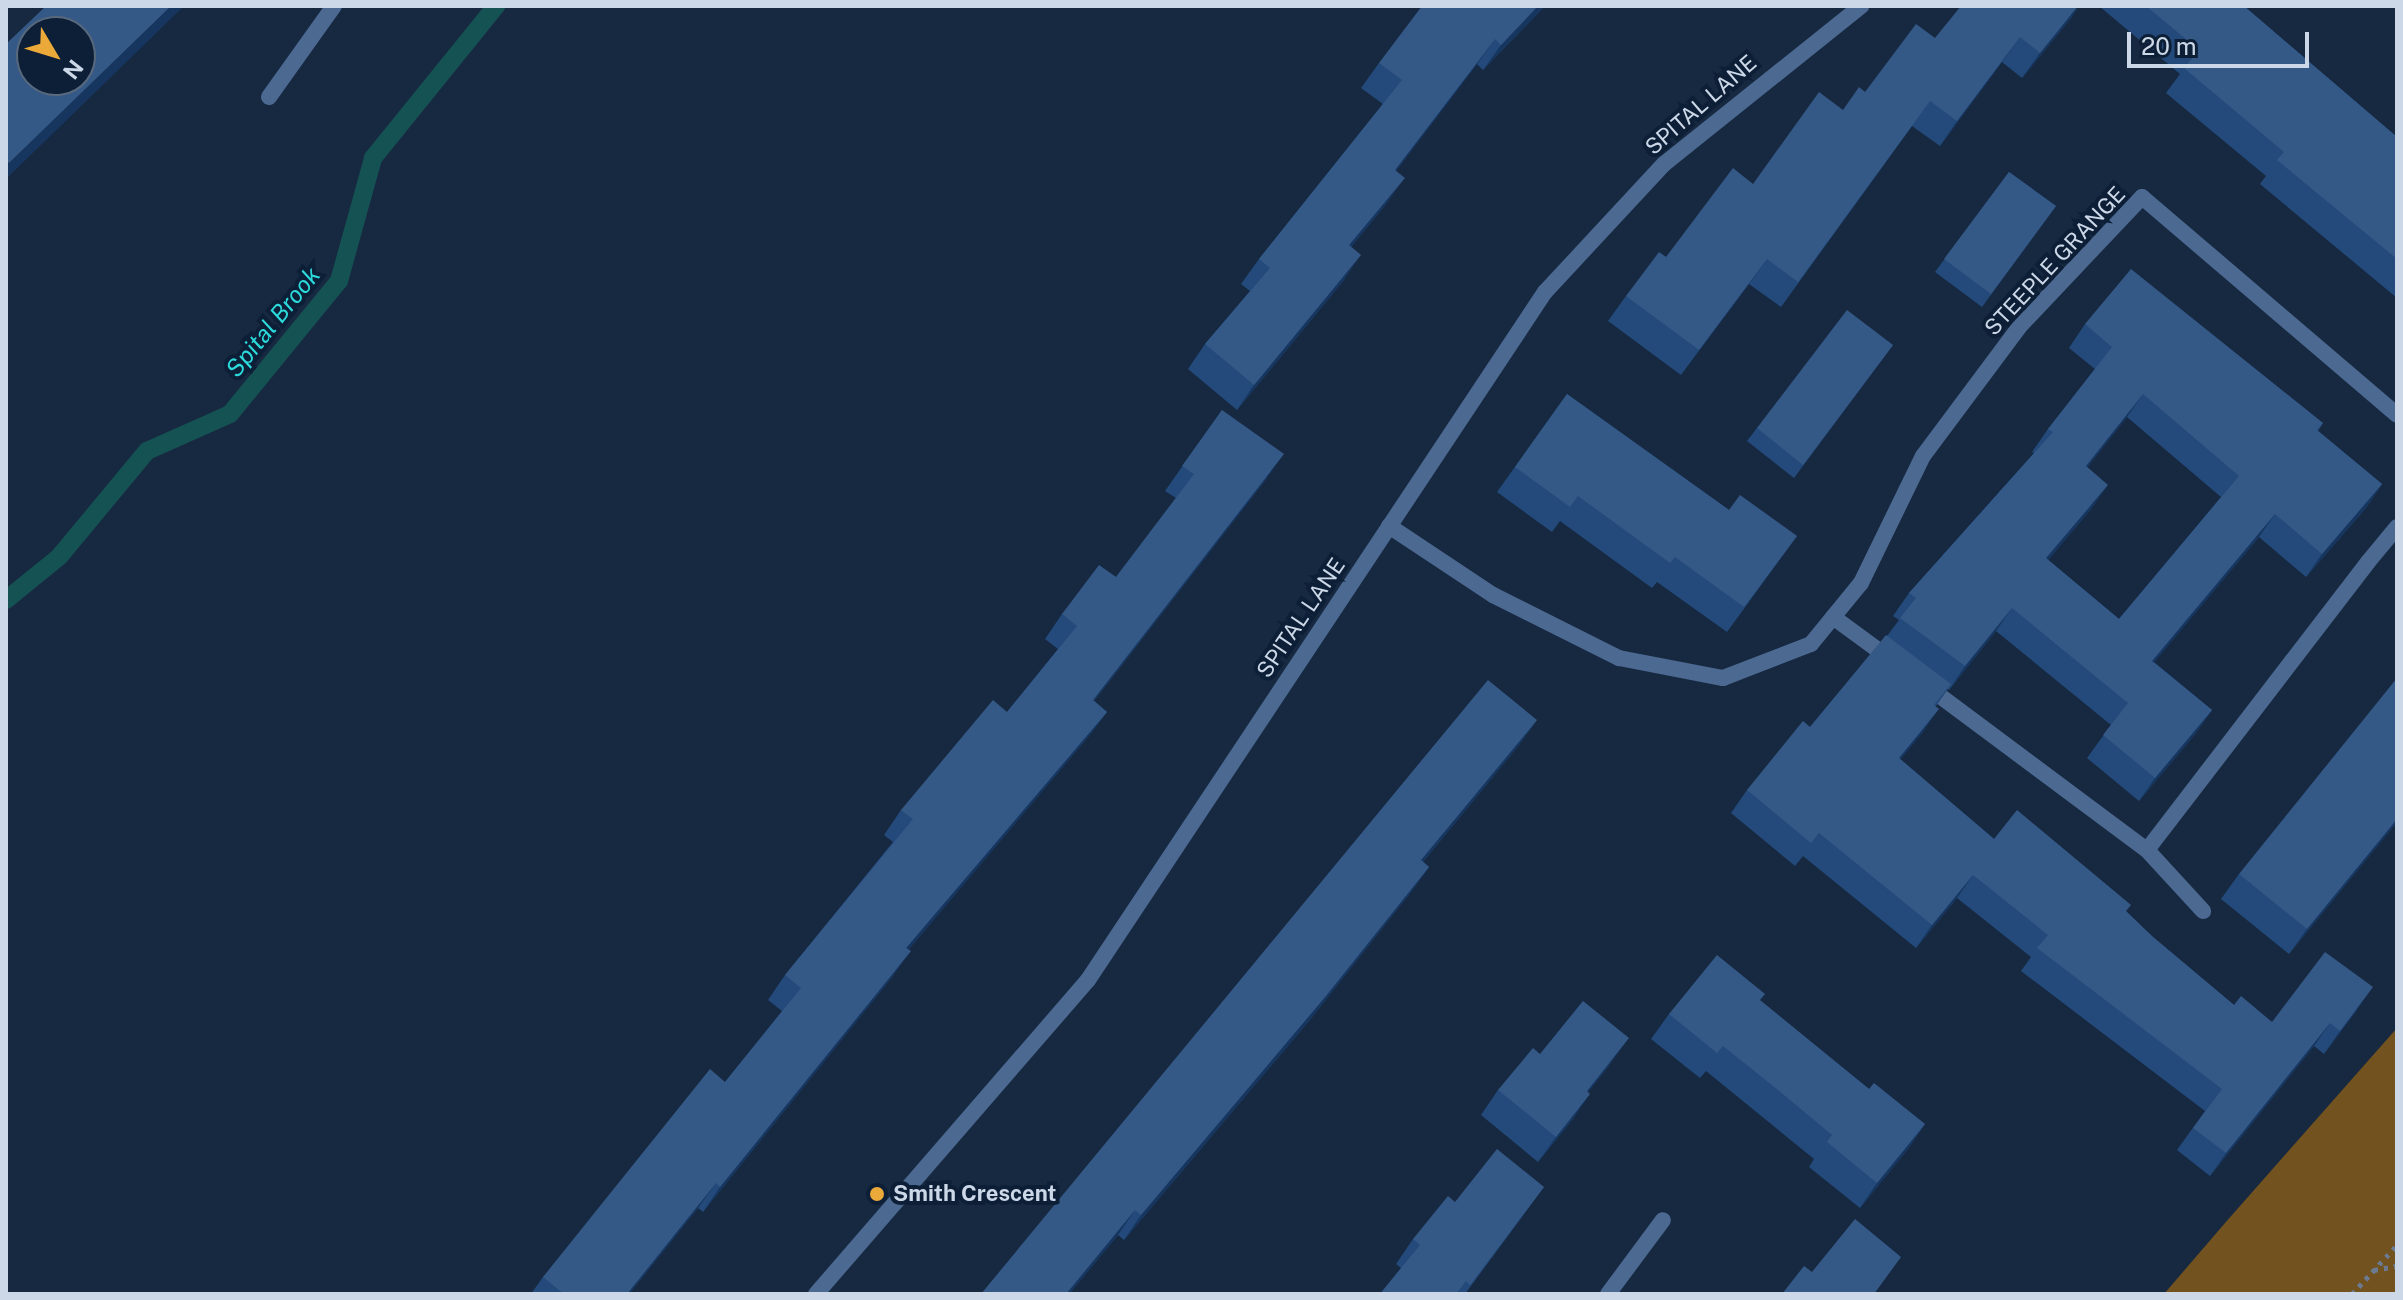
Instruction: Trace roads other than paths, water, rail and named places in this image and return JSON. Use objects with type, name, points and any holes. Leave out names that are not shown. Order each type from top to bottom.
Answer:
[{"type":"street","points":[[269,97],[334,6]]},
{"type":"street","name":"SPITAL LANE","points":[[816,1294],[1088,980],[1545,292],[1664,164],[1861,6]]},
{"type":"street","name":"STEEPLE GRANGE","points":[[1389,526],[1493,595],[1619,658],[1723,678],[1811,644],[1861,583],[1923,456],[2019,327],[2142,197],[2397,415]]},
{"type":"street","points":[[2147,850],[2397,527]]},
{"type":"street","points":[[1833,617],[2147,850],[2203,911]]},
{"type":"street","points":[[1608,1294],[1663,1220]]},
{"type":"waterway","name":"Spital Brook","points":[[6,600],[59,557],[147,451],[230,414],[339,281],[373,158],[496,6]]},
{"type":"place","name":"Smith Crescent","points":[[877,1194]]}]
